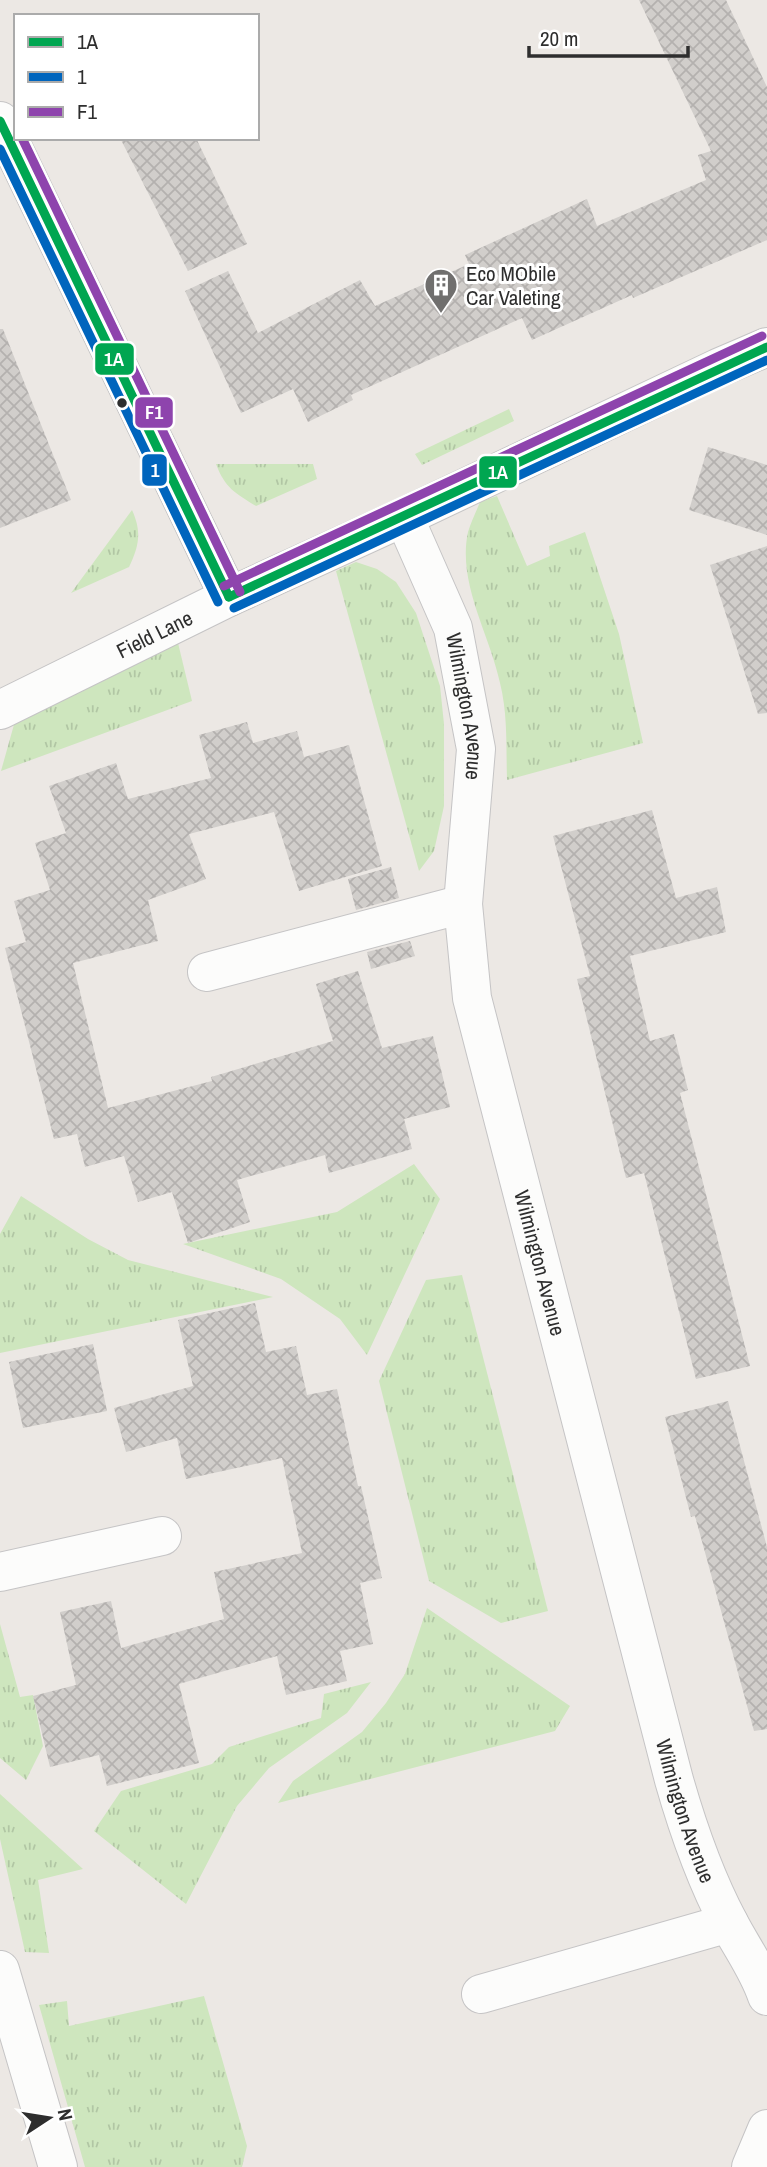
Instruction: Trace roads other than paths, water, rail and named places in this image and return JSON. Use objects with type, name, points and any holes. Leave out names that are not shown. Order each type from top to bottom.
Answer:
[{"type":"street","points":[[2,131],[229,597]]},
{"type":"street","name":"Field Lane","points":[[0,710],[229,597],[767,347]]},
{"type":"street","name":"Wilmington Avenue","points":[[404,517],[453,628],[475,749],[463,904],[472,998],[663,1740],[690,1833],[729,1923],[760,1974],[767,1996]]},
{"type":"street","points":[[207,972],[463,904]]},
{"type":"street","points":[[0,1572],[162,1535]]},
{"type":"street","points":[[481,1994],[729,1923]]},
{"type":"street","points":[[0,1970],[58,2167]]},
{"type":"street","points":[[751,2167],[767,2129]]},
{"type":"place","name":"Eco MObile Car Valeting","points":[[441,315]]}]
